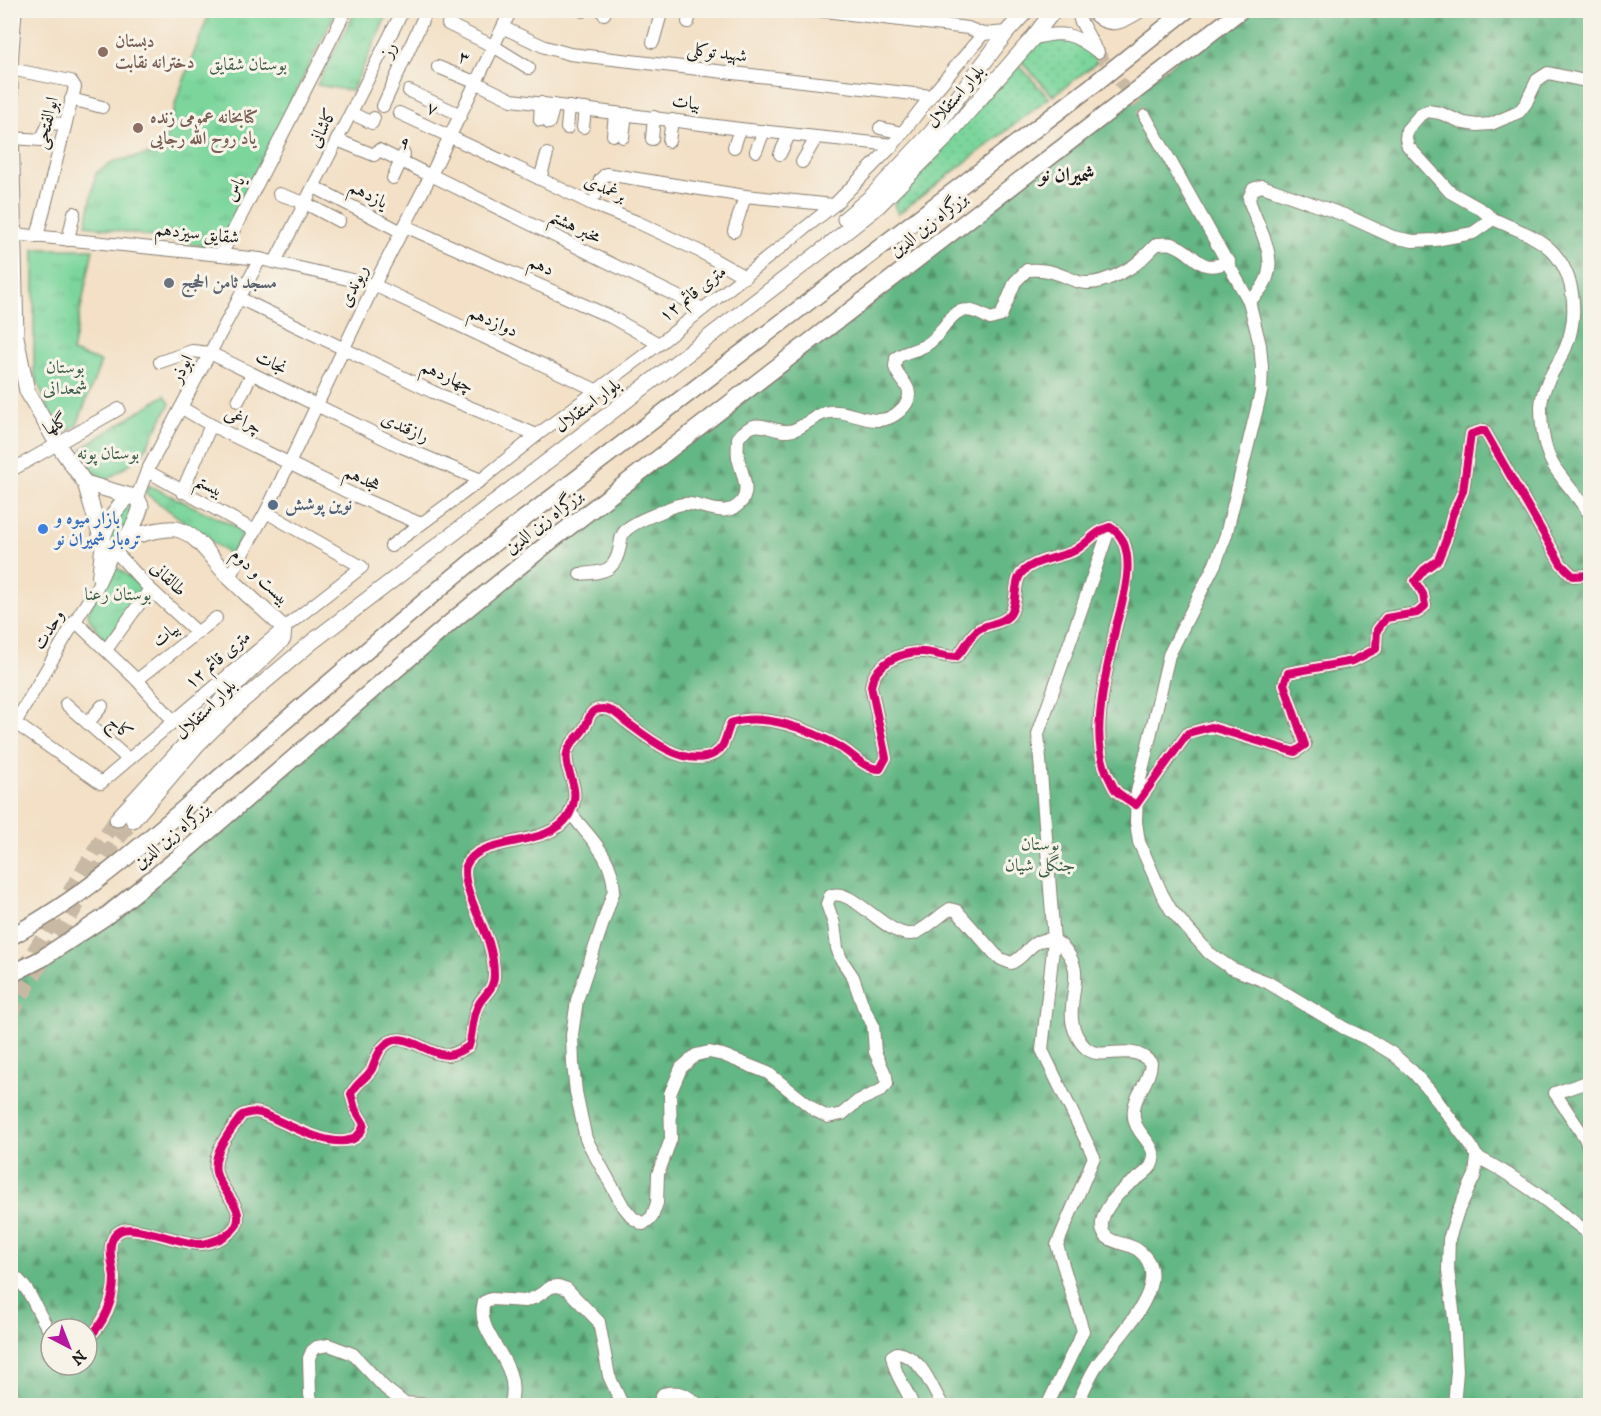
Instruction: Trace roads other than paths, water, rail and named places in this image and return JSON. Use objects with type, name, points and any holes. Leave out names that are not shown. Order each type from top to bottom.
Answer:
[{"type":"highway","name":"بزرگراه زین الدین","points":[[10,937],[68,902],[130,854],[436,591],[525,518],[1093,85],[1187,10]]},
{"type":"highway","name":"بزرگراه زین الدین","points":[[10,975],[105,917],[179,857],[457,616],[538,551],[1240,10]]},
{"type":"main road","name":"بلوار استقلال","points":[[133,820],[197,745],[242,701],[312,642],[877,207],[968,113],[1054,10]]},
{"type":"main road","points":[[1092,10],[1100,19],[1114,23],[1129,18],[1140,10]]},
{"type":"main road","points":[[10,65],[14,11]]},
{"type":"main road","name":"بلوار استقلال","points":[[117,819],[203,725],[237,692],[300,640],[823,239],[872,196],[908,160],[1018,18]]},
{"type":"main road","points":[[10,84],[16,337],[27,391],[58,445],[85,483],[108,546]]},
{"type":"main road","points":[[953,104],[957,116],[968,113]]},
{"type":"main road","points":[[85,483],[133,496],[141,506],[137,519],[126,538],[108,546]]},
{"type":"main road","points":[[108,546],[106,527],[121,503],[133,496]]},
{"type":"main road","name":"بیست و دوم","points":[[126,538],[174,528],[184,531],[229,578],[284,628],[282,639],[227,693],[203,725]]},
{"type":"street","name":"یاس","points":[[221,255],[346,10]]},
{"type":"street","name":"کاشانی","points":[[275,262],[403,10]]},
{"type":"street","name":"رز","points":[[383,106],[427,10]]},
{"type":"street","name":"ریوندی","points":[[229,578],[290,464],[374,285],[404,229],[428,174],[461,115],[512,10]]},
{"type":"street","points":[[653,42],[662,10]]},
{"type":"street","points":[[816,10],[968,28],[983,34],[1018,18]]},
{"type":"street","points":[[1032,39],[1046,35],[1068,35],[1098,52],[1080,20],[1078,10]]},
{"type":"street","points":[[10,18],[14,11]]},
{"type":"street","points":[[448,24],[495,47],[529,68]]},
{"type":"street","name":"شهید توکلی","points":[[504,28],[545,47],[570,54],[931,96]]},
{"type":"street","points":[[983,34],[991,54]]},
{"type":"street","name":"۱۲ متری قائم","points":[[391,546],[598,391],[834,205],[893,145],[983,34]]},
{"type":"street","name":"۳","points":[[438,67],[477,82]]},
{"type":"street","name":"ابوالفتحی","points":[[10,69],[71,81],[75,87],[37,237]]},
{"type":"street","points":[[1590,82],[1548,73],[1537,80],[1519,112],[1507,119],[1477,125],[1428,111],[1420,114],[1407,130],[1406,140],[1408,146],[1450,192],[1493,219],[1529,235],[1553,252],[1567,273],[1574,300],[1572,326],[1566,347],[1552,370],[1541,404],[1544,437],[1554,466],[1590,515]]},
{"type":"street","name":"بیات","points":[[477,82],[512,100],[789,135],[893,145]]},
{"type":"street","points":[[409,91],[461,115]]},
{"type":"street","points":[[71,99],[102,107]]},
{"type":"street","points":[[541,103],[545,121],[554,105]]},
{"type":"street","points":[[567,128],[569,107]]},
{"type":"street","points":[[583,127],[585,109]]},
{"type":"street","points":[[351,113],[372,123],[374,118]]},
{"type":"street","name":"۷","points":[[399,113],[450,136]]},
{"type":"street","points":[[618,136],[621,113]]},
{"type":"street","points":[[1145,116],[1229,261],[1249,301],[1260,345],[1261,392],[1226,535],[1215,564],[1168,655],[1140,777],[1136,805],[1139,842],[1162,894],[1182,924],[1209,953],[1231,968],[1267,982],[1393,1054],[1430,1091],[1471,1146],[1477,1157],[1475,1175],[1458,1210],[1449,1239],[1448,1270],[1457,1371],[1454,1406]]},
{"type":"street","points":[[652,139],[654,117]]},
{"type":"street","points":[[669,141],[672,120]]},
{"type":"street","points":[[12,138],[40,140],[49,123],[65,124]]},
{"type":"street","points":[[880,128],[902,134]]},
{"type":"street","points":[[734,147],[740,129]]},
{"type":"street","points":[[756,151],[764,131]]},
{"type":"street","points":[[780,154],[789,135]]},
{"type":"street","name":"برغمدی","points":[[450,136],[594,205],[699,251],[745,277]]},
{"type":"street","points":[[802,162],[816,138]]},
{"type":"street","name":"۹","points":[[337,140],[374,155],[379,150],[402,157],[428,174]]},
{"type":"street","points":[[540,179],[547,154]]},
{"type":"street","points":[[393,178],[402,157]]},
{"type":"street","name":"مخبر هشتم","points":[[428,174],[703,309]]},
{"type":"street","name":"برغمدی","points":[[596,194],[600,180],[606,174],[746,196],[834,205]]},
{"type":"street","points":[[1249,301],[1261,292],[1268,280],[1270,266],[1268,252],[1249,198],[1253,189],[1257,187],[1262,186],[1347,216],[1393,237],[1413,241],[1436,240],[1473,233],[1493,219]]},
{"type":"street","name":"یازدهم","points":[[318,189],[404,229]]},
{"type":"street","points":[[279,194],[305,203],[339,221]]},
{"type":"street","points":[[734,231],[746,196]]},
{"type":"street","points":[[68,240],[74,213]]},
{"type":"street","name":"دهم","points":[[404,229],[611,317],[659,344]]},
{"type":"street","name":"شقایق سیزدهم","points":[[14,234],[260,259],[374,285]]},
{"type":"street","points":[[580,574],[604,572],[611,567],[619,549],[621,537],[628,528],[671,507],[690,504],[717,511],[732,509],[741,503],[745,496],[745,481],[738,457],[738,438],[748,428],[768,426],[781,431],[790,431],[800,428],[826,412],[838,412],[875,421],[890,419],[908,401],[909,391],[895,368],[896,358],[903,352],[924,346],[932,341],[950,316],[964,310],[978,312],[990,319],[1001,316],[1016,282],[1027,270],[1042,268],[1079,283],[1095,282],[1116,276],[1135,265],[1157,244],[1171,244],[1200,263],[1216,267],[1229,261]]},
{"type":"street","name":"ابوذر","points":[[133,496],[260,259]]},
{"type":"street","name":"دوازدهم","points":[[374,285],[598,391]]},
{"type":"street","name":"چهاردهم","points":[[239,298],[433,392],[537,435]]},
{"type":"street","points":[[160,362],[192,351],[210,353]]},
{"type":"street","name":"نجات","points":[[210,353],[317,406]]},
{"type":"street","points":[[238,401],[252,374]]},
{"type":"street","name":"رازقندی","points":[[317,406],[400,446],[481,480]]},
{"type":"street","name":"چراغی","points":[[182,408],[290,464]]},
{"type":"street","name":"گلها","points":[[10,471],[119,409]]},
{"type":"street","points":[[182,492],[211,425]]},
{"type":"street","points":[[1136,805],[1188,733],[1211,727],[1295,752],[1305,745],[1284,684],[1288,673],[1353,661],[1376,649],[1377,630],[1386,618],[1417,613],[1425,606],[1415,581],[1424,570],[1438,560],[1446,540],[1452,516],[1463,491],[1471,434],[1484,430],[1561,564],[1574,576],[1590,575]]},
{"type":"street","name":"هجدهم","points":[[290,464],[421,524]]},
{"type":"street","name":"بیستم","points":[[147,471],[255,531]]},
{"type":"street","name":"۱۲ متری قائم","points":[[13,723],[100,783],[284,628],[362,567],[266,512]]},
{"type":"street","points":[[99,1328],[107,1311],[114,1279],[110,1252],[112,1238],[118,1232],[124,1229],[137,1230],[201,1245],[222,1239],[234,1228],[238,1220],[235,1204],[220,1184],[215,1171],[216,1160],[224,1141],[242,1115],[259,1112],[299,1131],[324,1139],[333,1141],[349,1139],[363,1130],[364,1124],[355,1109],[351,1094],[355,1086],[371,1071],[382,1048],[390,1041],[402,1039],[432,1052],[448,1055],[469,1046],[476,1010],[493,984],[494,973],[489,942],[474,906],[465,874],[466,866],[470,860],[487,848],[536,837],[565,821],[573,805],[574,784],[567,754],[572,742],[584,729],[594,710],[603,708],[612,710],[667,749],[694,759],[709,756],[720,749],[731,723],[743,719],[783,724],[814,734],[840,747],[870,769],[880,769],[886,758],[871,686],[872,677],[879,668],[906,654],[922,652],[956,657],[964,650],[969,639],[977,630],[1004,620],[1012,612],[1020,575],[1028,568],[1078,549],[1100,529],[1110,527],[1118,531],[1124,544],[1128,567],[1126,589],[1104,683],[1100,743],[1102,764],[1116,792],[1136,805]]},
{"type":"street","points":[[1047,1406],[1083,1331],[1056,1245],[1094,1157],[1042,1050],[1054,940],[1038,734],[1110,527]]},
{"type":"street","name":"وحدت","points":[[13,723],[97,587],[108,546]]},
{"type":"street","name":"طالقانی","points":[[108,546],[198,633]]},
{"type":"street","points":[[106,650],[150,589]]},
{"type":"street","name":"بیات","points":[[137,680],[216,618]]},
{"type":"street","points":[[75,621],[137,680],[170,717]]},
{"type":"street","name":"کاج","points":[[66,704],[128,759]]},
{"type":"street","name":"کاج","points":[[88,723],[102,706]]},
{"type":"street","points":[[570,812],[607,858],[613,876],[614,890],[577,1000],[572,1035],[576,1092],[586,1139],[623,1206],[633,1218],[643,1224],[652,1217],[657,1203],[658,1174],[671,1139],[670,1094],[681,1068],[696,1055],[709,1052],[723,1055],[768,1074],[816,1111],[828,1117],[842,1114],[858,1101],[880,1091],[887,1084],[886,1076],[875,1052],[873,1025],[863,1006],[853,977],[841,959],[837,948],[834,924],[827,904],[833,894],[850,899],[896,931],[910,934],[919,932],[936,917],[950,909],[957,911],[995,954],[1011,963],[1039,941],[1054,940],[1070,955],[1076,972],[1072,1019],[1081,1042],[1089,1051],[1106,1054],[1124,1052],[1141,1054],[1151,1063],[1150,1073],[1135,1101],[1133,1110],[1135,1124],[1151,1147],[1154,1158],[1150,1167],[1126,1186],[1109,1206],[1102,1223],[1102,1232],[1111,1241],[1135,1247],[1148,1260],[1151,1274],[1149,1291],[1142,1310],[1096,1366],[1076,1406]]},
{"type":"street","points":[[1590,1081],[1555,1093],[1585,1138],[1590,1151]]},
{"type":"street","points":[[1477,1157],[1500,1168],[1588,1233]]},
{"type":"street","points":[[10,1273],[18,1278],[26,1288],[42,1317]]},
{"type":"street","points":[[510,1406],[513,1379],[504,1357],[482,1321],[481,1311],[484,1302],[491,1299],[525,1301],[536,1298],[551,1287],[558,1286],[567,1289],[599,1322],[609,1376],[623,1406]]},
{"type":"street","points":[[313,1406],[310,1395],[309,1358],[317,1347],[329,1345],[353,1354],[385,1388],[404,1403],[451,1406]]},
{"type":"street","points":[[913,1406],[897,1377],[892,1356],[897,1353],[912,1357],[919,1364],[943,1406]]},
{"type":"street","points":[[658,1406],[663,1394],[676,1391],[685,1394],[700,1406]]},
{"type":"tunnel","points":[[1098,52],[1145,116]]},
{"type":"tunnel","points":[[10,991],[98,845],[117,819]]},
{"type":"tunnel","points":[[10,1015],[115,843],[133,820]]},
{"type":"place","name":"دبستان دخترانه نقابت","points":[[103,52]]},
{"type":"place","name":"کتابخانه عمومی زنده یاد روح الله رجایی","points":[[138,128]]},
{"type":"place","name":"مسجد ثامن الحجج","points":[[169,283]]},
{"type":"place","name":"نوین پوشش","points":[[273,505]]},
{"type":"place","name":"بازار میوه و تره‌بار شمیران نو","points":[[43,529]]},
{"type":"district","name":"شمیران نو","points":[[1067,175]]},
{"type":"park label","name":"بوستان شقایق","points":[[248,65]]},
{"type":"park label","name":"بوستان شمعدانی","points":[[65,378]]},
{"type":"park label","name":"بوستان پونه","points":[[108,454]]},
{"type":"park label","name":"بوستان رعنا","points":[[118,595]]},
{"type":"park label","name":"بوستان جنگلی شیان","points":[[1040,855]]}]
